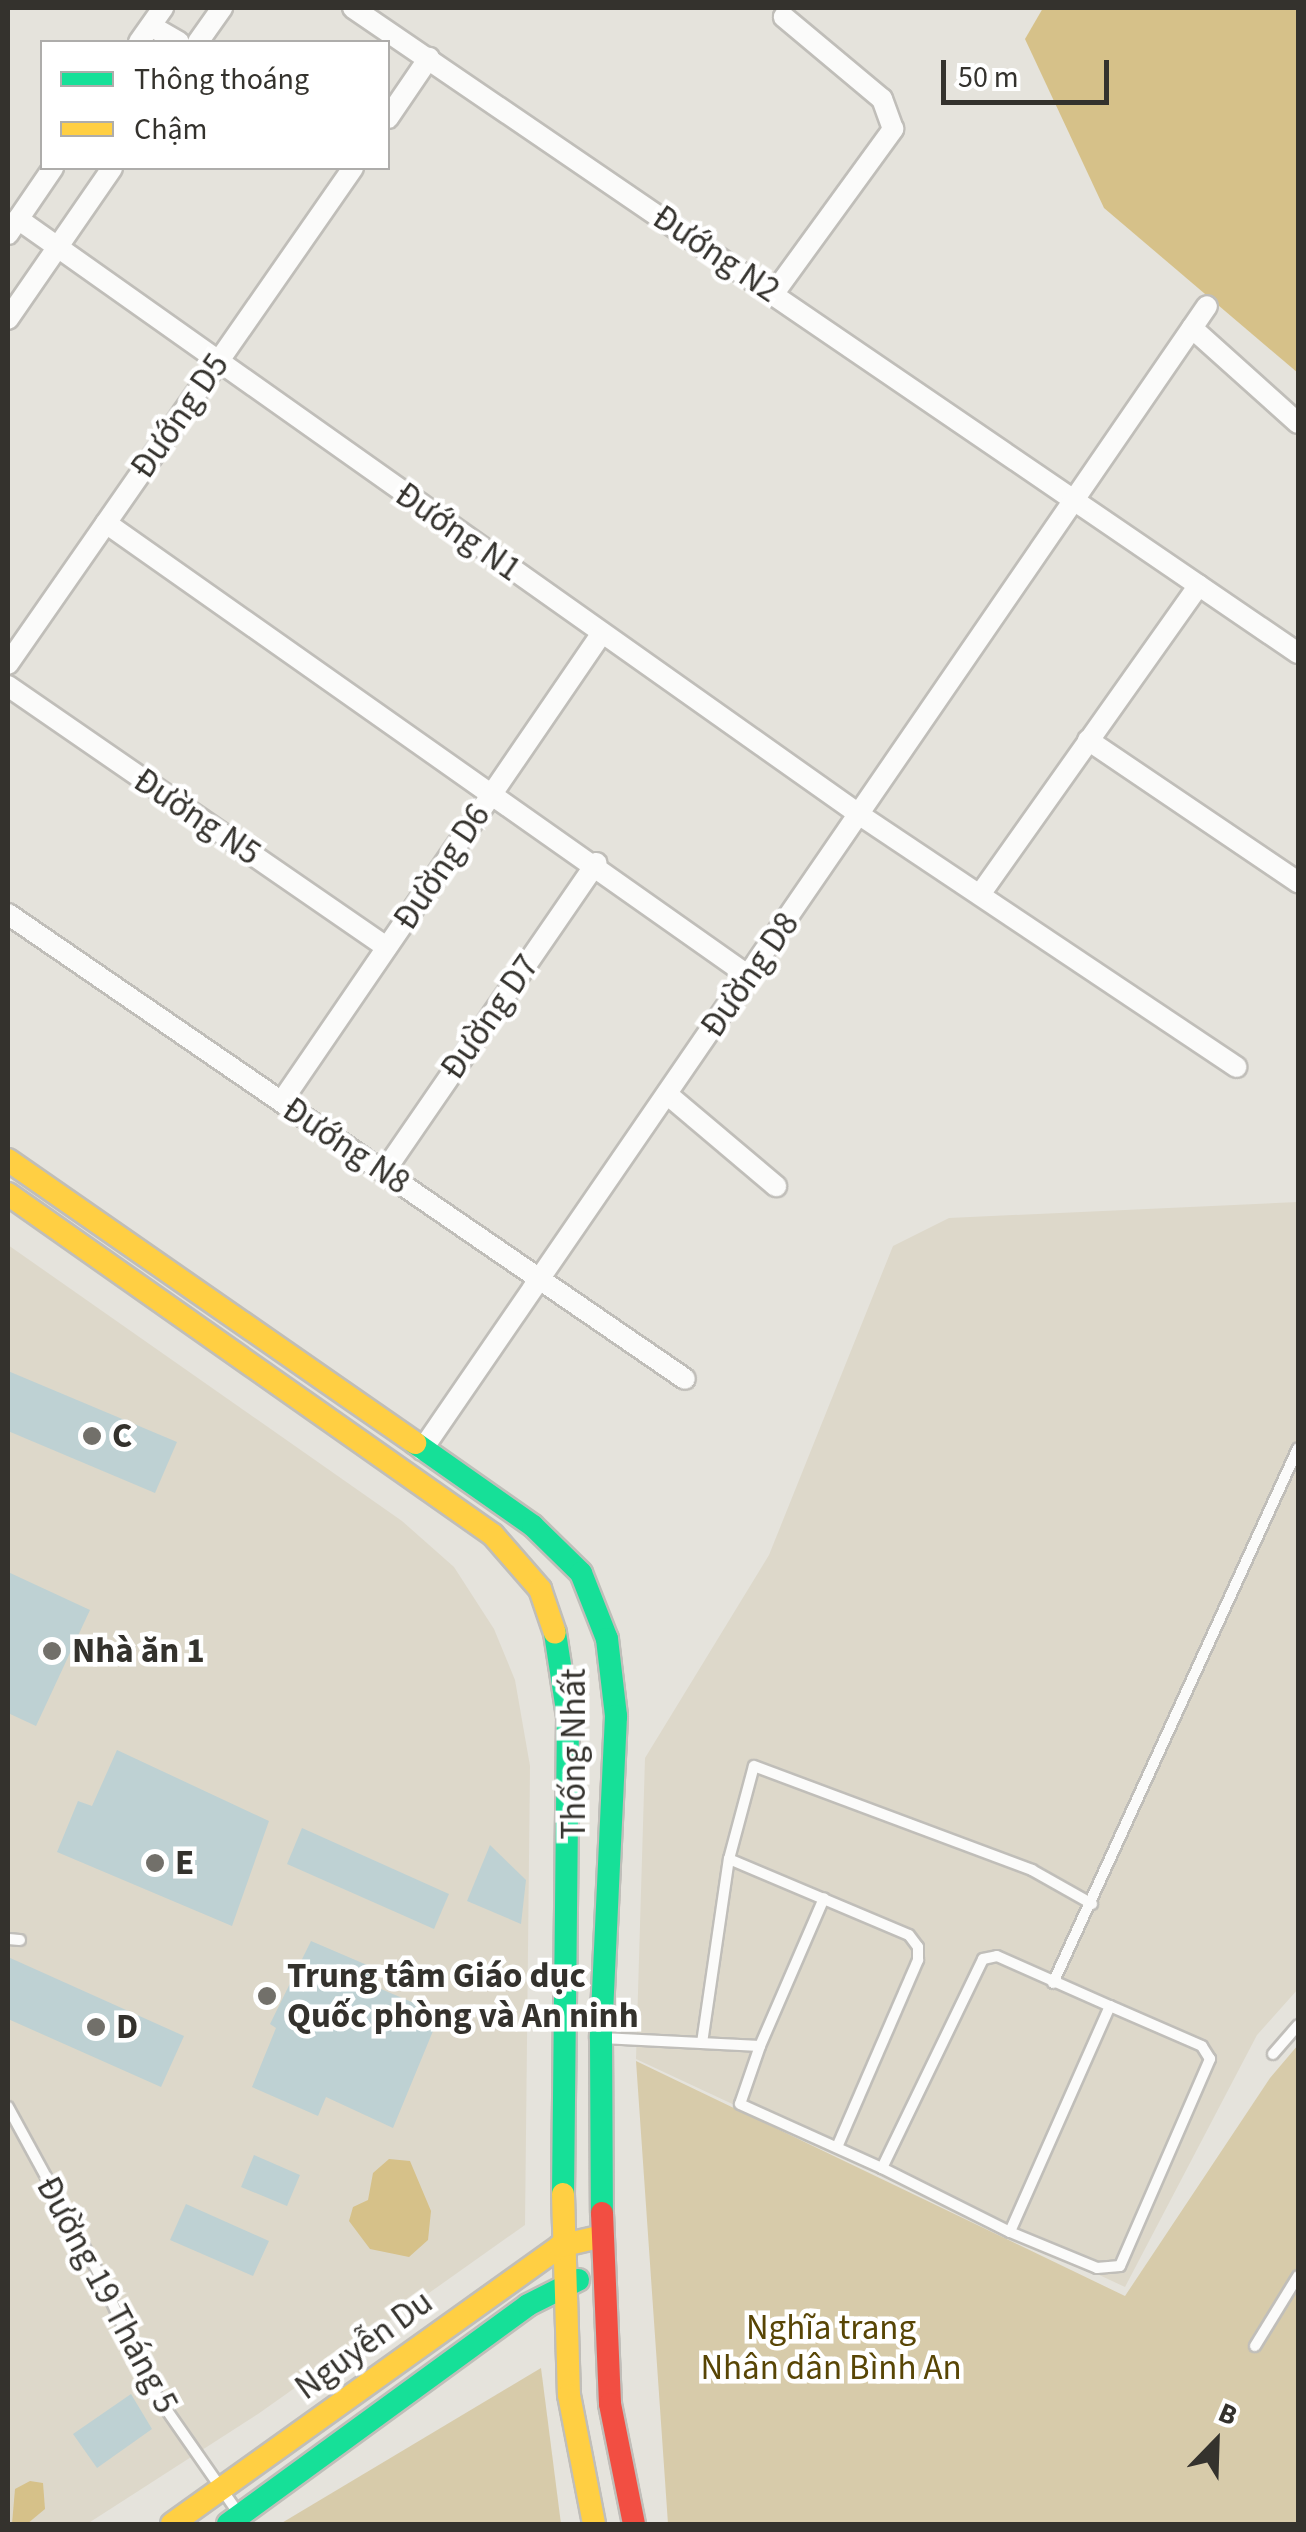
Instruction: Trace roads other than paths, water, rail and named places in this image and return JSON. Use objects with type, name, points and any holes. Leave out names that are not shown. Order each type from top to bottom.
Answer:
[{"type":"main road","name":"Thống Nhất","points":[[8,1160],[533,1526],[581,1574],[607,1639],[616,1716],[602,2038],[603,2236],[610,2404],[634,2524]]},
{"type":"main road","name":"Thống Nhất","points":[[8,1194],[493,1535],[540,1589],[560,1648],[568,1717],[560,2246],[569,2395],[594,2524]]},
{"type":"main road","points":[[560,1648],[607,1639]]},
{"type":"main road","name":"Nguyễn Du","points":[[172,2524],[560,2246],[603,2236]]},
{"type":"main road","name":"Nguyễn Du","points":[[234,2520],[562,2286],[604,2270]]},
{"type":"street","points":[[163,8],[145,34],[170,40]]},
{"type":"street","points":[[199,40],[222,8]]},
{"type":"street","name":"Đướng N2","points":[[353,8],[1298,652]]},
{"type":"street","points":[[774,293],[892,129],[882,99],[784,17]]},
{"type":"street","points":[[390,115],[429,58]]},
{"type":"street","points":[[13,226],[52,170]]},
{"type":"street","points":[[8,318],[111,170]]},
{"type":"street","name":"Đướng D5","points":[[8,664],[352,170]]},
{"type":"street","name":"Đướng N1","points":[[13,226],[56,248],[860,815],[1236,1067]]},
{"type":"street","name":"Đường D8","points":[[422,1450],[1078,500],[1207,306]]},
{"type":"street","points":[[1192,328],[1298,423]]},
{"type":"street","points":[[106,522],[596,863],[749,976]]},
{"type":"street","points":[[981,894],[1199,585]]},
{"type":"street","name":"Đường D6","points":[[282,1102],[602,633]]},
{"type":"street","name":"Đường N5","points":[[8,686],[387,947]]},
{"type":"street","points":[[1088,740],[1298,882]]},
{"type":"street","name":"Đường D7","points":[[384,1172],[596,863]]},
{"type":"street","name":"Đướng N8","points":[[8,914],[684,1379]]},
{"type":"street","points":[[667,1094],[776,1186]]},
{"type":"lane","points":[[1053,1982],[1298,1448]]},
{"type":"lane","points":[[702,2043],[730,1859],[750,1772],[760,1764],[1032,1870],[1092,1904]]},
{"type":"lane","points":[[730,1859],[909,1936],[918,1946],[918,1960],[836,2147]]},
{"type":"lane","points":[[824,1898],[760,2046],[740,2104],[1010,2232],[1098,2268],[1120,2266],[1208,2071],[1202,2046],[997,1956],[974,1968],[882,2168]]},
{"type":"lane","points":[[1010,2232],[1110,2006]]},
{"type":"lane","points":[[1273,2054],[1298,2025]]},
{"type":"lane","points":[[602,2038],[760,2046]]},
{"type":"lane","name":"Đường 19 Tháng 5","points":[[8,2108],[178,2429],[223,2490],[234,2520]]},
{"type":"lane","points":[[1255,2346],[1298,2276]]},
{"type":"place","name":"C","points":[[92,1436]]},
{"type":"place","name":"Nhà ăn 1","points":[[52,1651]]},
{"type":"place","name":"E","points":[[155,1863]]},
{"type":"place","name":"Trung tâm Giáo dục Quốc phòng và An ninh","points":[[267,1996]]},
{"type":"place","name":"D","points":[[96,2027]]},
{"type":"park label","name":"Nghĩa trang Nhân dân Bình An","points":[[831,2348]]}]
